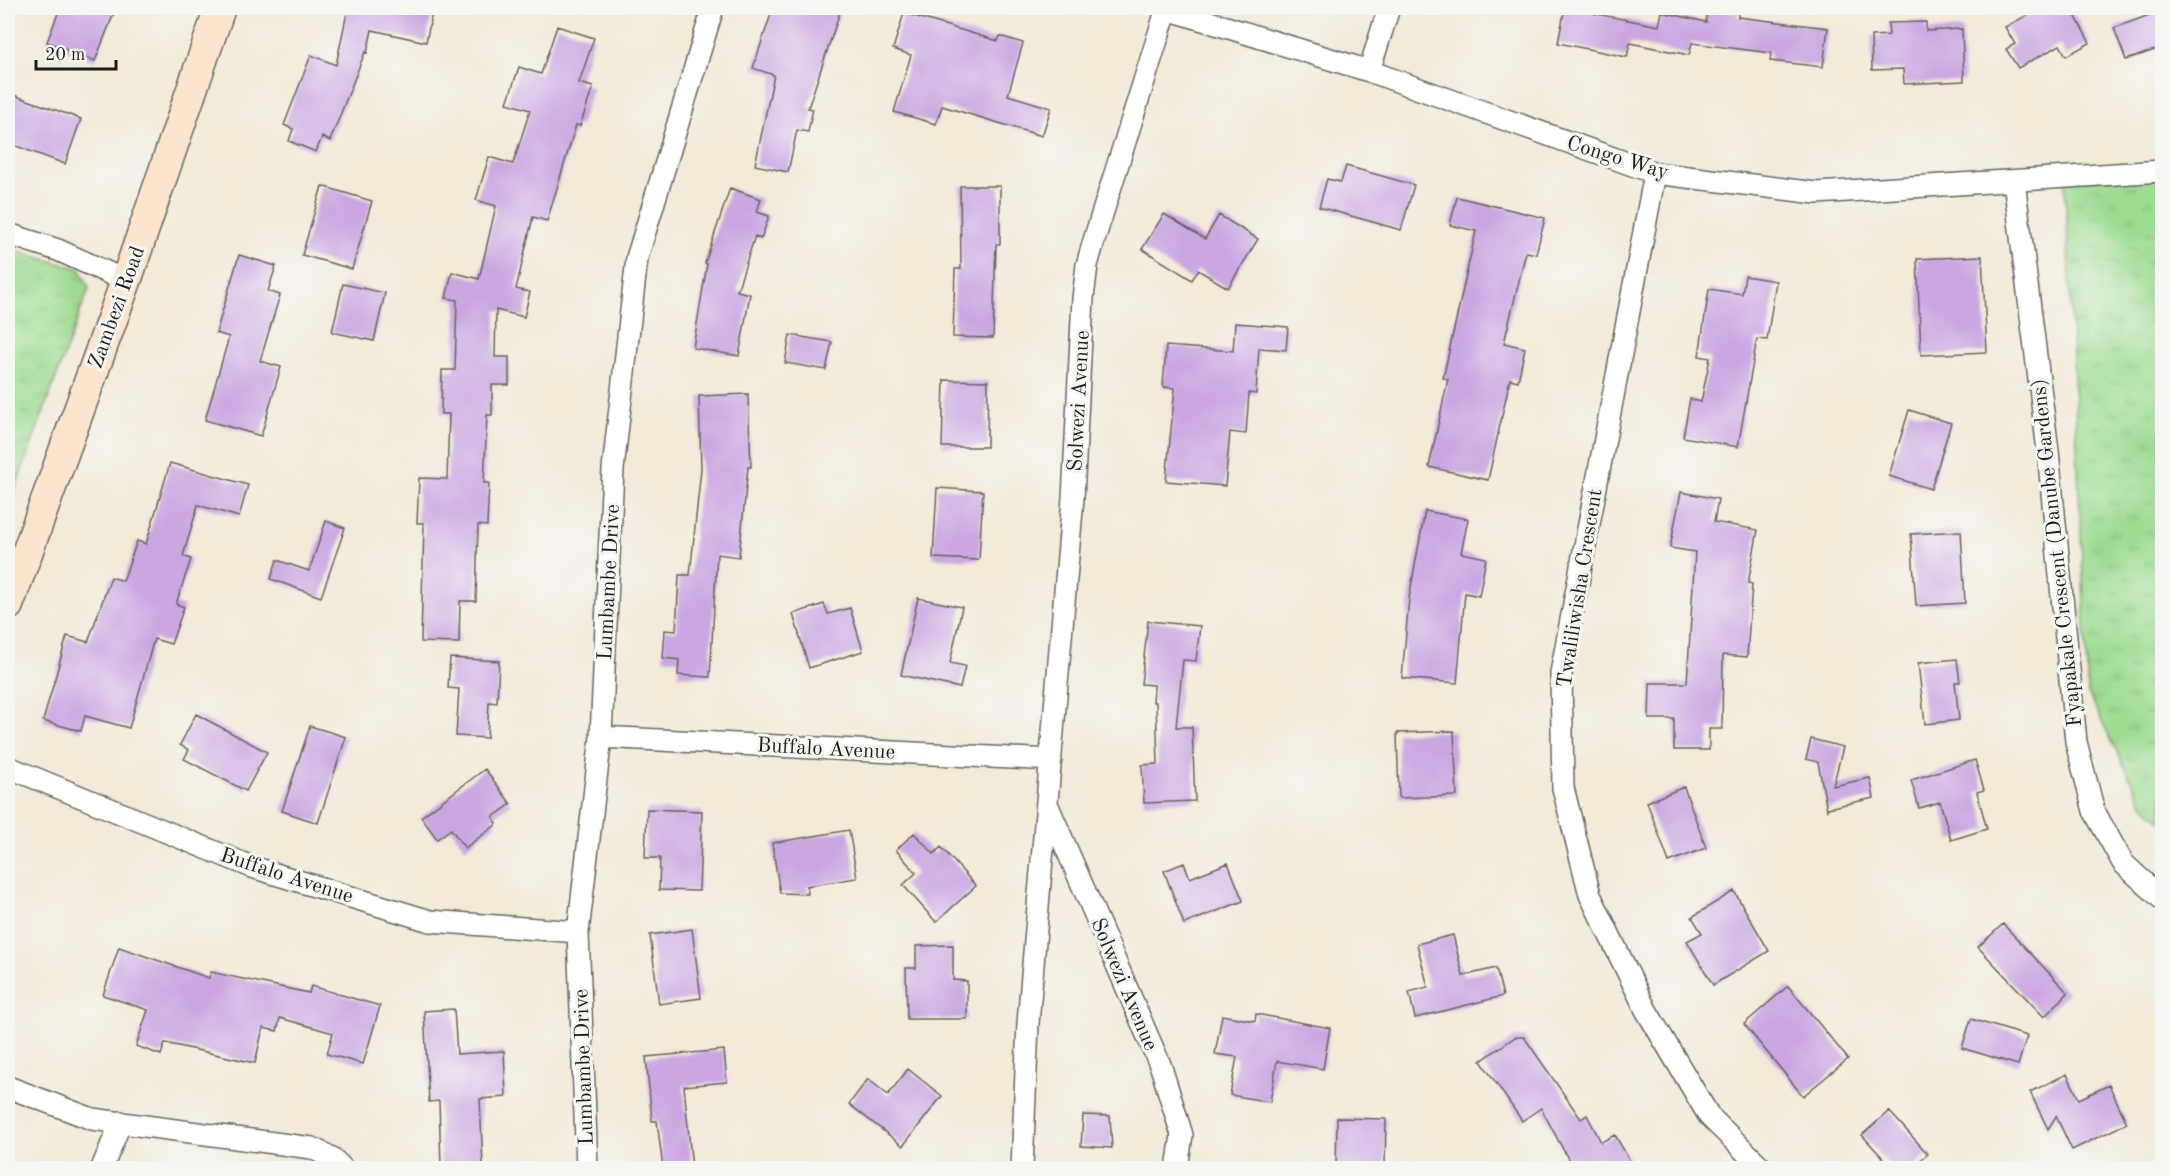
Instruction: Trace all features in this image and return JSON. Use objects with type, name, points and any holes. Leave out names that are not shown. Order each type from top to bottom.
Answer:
[{"type":"main road","name":"Zambezi Road","points":[[8,605],[126,281],[220,8]]},
{"type":"street","name":"Lumbambe Drive","points":[[587,1168],[578,932],[601,737],[613,469],[637,258],[713,8]]},
{"type":"street","name":"Congo Way","points":[[1166,8],[1369,71],[1654,173],[1816,193],[2163,171]]},
{"type":"street","name":"Solwezi Avenue","points":[[1022,1168],[1028,1023],[1073,498],[1083,298],[1087,265],[1166,8]]},
{"type":"street","points":[[1369,71],[1389,8]]},
{"type":"street","name":"Twaliliwisha Crescent","points":[[1654,173],[1561,674],[1563,788],[1590,895],[1646,1010],[1709,1116],[1762,1168]]},
{"type":"street","name":"Fyapakale Crescent (Danube Gardens)","points":[[2014,181],[2048,451],[2076,742],[2094,811],[2123,863],[2163,899]]},
{"type":"street","points":[[8,234],[58,250],[126,281]]},
{"type":"street","name":"Buffalo Avenue","points":[[601,737],[1051,760]]},
{"type":"street","name":"Buffalo Avenue","points":[[8,767],[252,867],[430,921],[578,932]]},
{"type":"street","name":"Solwezi Avenue","points":[[1047,804],[1161,1067],[1182,1135],[1177,1168]]},
{"type":"street","points":[[8,1088],[92,1119],[312,1148],[332,1158],[342,1168]]},
{"type":"street","points":[[102,1168],[121,1122]]},
{"type":"green space","points":[[2162,176],[2162,821],[2143,804],[2088,693],[2065,181]]},
{"type":"green space","points":[[8,249],[80,269],[89,288],[8,508]]},
{"type":"building","points":[[60,8],[116,8],[95,61],[47,42]]},
{"type":"building","points":[[348,8],[407,8],[432,13],[426,42],[372,30],[367,53],[365,52],[330,141],[322,137],[316,152],[289,141],[293,129],[284,125],[311,55],[336,65]]},
{"type":"building","points":[[773,8],[826,8],[840,12],[808,108],[813,109],[808,132],[797,130],[788,172],[755,165],[774,75],[753,68]]},
{"type":"building","points":[[1565,8],[1659,26],[1662,12],[1706,22],[1707,9],[1738,13],[1738,17],[1828,28],[1823,67],[1770,61],[1771,53],[1692,43],[1689,55],[1630,43],[1627,57],[1558,43]]},
{"type":"building","points":[[2041,8],[2071,8],[2090,43],[2066,56],[2060,45],[2018,68],[2006,49],[2015,44],[2005,27]]},
{"type":"building","points":[[2163,10],[2163,47],[2126,60],[2114,28]]},
{"type":"building","points":[[904,13],[998,41],[1000,36],[1023,43],[1008,95],[1051,108],[1042,136],[942,106],[936,124],[894,112],[911,55],[893,49]]},
{"type":"building","points":[[1926,22],[1926,31],[1962,29],[1964,81],[1904,84],[1903,69],[1872,70],[1871,36],[1889,35],[1888,23]]},
{"type":"building","points":[[557,26],[594,38],[579,83],[593,87],[580,126],[576,125],[547,221],[533,217],[516,289],[530,292],[524,317],[496,310],[495,357],[509,357],[509,385],[492,385],[492,415],[487,415],[484,483],[489,483],[487,526],[478,525],[476,601],[460,601],[459,643],[421,642],[424,523],[417,523],[419,478],[447,479],[449,414],[441,414],[442,370],[455,370],[457,300],[446,298],[452,272],[479,279],[496,206],[476,200],[489,157],[513,164],[530,110],[507,103],[519,67],[541,74]]},
{"type":"building","points":[[8,93],[81,119],[65,164],[8,143]]},
{"type":"building","points":[[1346,166],[1414,185],[1401,230],[1319,207],[1327,179],[1341,182]]},
{"type":"building","points":[[322,186],[372,201],[352,269],[302,255]]},
{"type":"building","points":[[960,186],[1000,186],[1000,244],[996,244],[993,338],[953,337],[955,269],[961,269]]},
{"type":"building","points":[[730,188],[761,199],[757,212],[769,216],[761,239],[755,236],[737,291],[750,294],[739,356],[693,348],[707,264],[705,263]]},
{"type":"building","points":[[1457,197],[1545,218],[1536,254],[1526,252],[1504,343],[1525,348],[1518,381],[1510,379],[1488,480],[1429,467],[1448,379],[1443,378],[1476,231],[1450,225]]},
{"type":"building","points":[[1164,214],[1205,239],[1219,215],[1258,239],[1228,288],[1198,270],[1192,280],[1142,249]]},
{"type":"building","points":[[239,255],[276,266],[268,291],[280,295],[260,361],[281,367],[261,436],[205,420],[229,337],[216,333]]},
{"type":"building","points":[[1982,256],[1987,352],[1921,355],[1917,259]]},
{"type":"building","points":[[1745,276],[1776,281],[1767,340],[1757,339],[1738,447],[1683,437],[1690,399],[1701,402],[1710,358],[1699,356],[1709,289],[1742,294]]},
{"type":"building","points":[[343,284],[385,293],[374,341],[332,332]]},
{"type":"building","points":[[1235,323],[1288,327],[1286,350],[1259,348],[1256,394],[1249,393],[1246,434],[1230,432],[1225,486],[1166,481],[1175,388],[1163,387],[1166,346],[1233,351]]},
{"type":"building","points":[[790,335],[832,342],[826,370],[785,363]]},
{"type":"building","points":[[944,380],[988,381],[987,447],[942,447]]},
{"type":"building","points":[[748,394],[751,467],[748,467],[739,557],[717,554],[710,677],[678,675],[679,660],[663,658],[665,630],[676,631],[679,575],[690,575],[701,469],[699,396]]},
{"type":"building","points":[[1909,410],[1951,423],[1931,489],[1889,476]]},
{"type":"building","points":[[170,463],[248,485],[239,517],[198,505],[183,556],[191,559],[176,604],[184,607],[171,644],[154,639],[129,728],[85,716],[81,731],[43,721],[67,636],[88,642],[111,577],[123,581],[137,541],[146,544]]},
{"type":"building","points":[[937,488],[983,491],[979,560],[933,558]]},
{"type":"building","points":[[1681,492],[1718,499],[1714,522],[1758,530],[1748,583],[1752,584],[1747,657],[1723,655],[1722,729],[1709,729],[1709,750],[1674,750],[1674,719],[1649,719],[1650,683],[1687,683],[1695,552],[1670,548]]},
{"type":"building","points":[[1425,511],[1468,519],[1461,553],[1486,558],[1479,596],[1465,593],[1457,683],[1402,678],[1409,598]]},
{"type":"building","points":[[326,521],[345,528],[321,597],[271,579],[277,560],[309,571]]},
{"type":"building","points":[[1961,531],[1965,603],[1916,606],[1911,534]]},
{"type":"building","points":[[918,598],[962,607],[950,663],[965,666],[960,688],[901,675]]},
{"type":"building","points":[[824,604],[828,614],[850,608],[863,651],[809,668],[793,614]]},
{"type":"building","points":[[1148,621],[1200,626],[1196,661],[1183,660],[1176,727],[1192,727],[1195,801],[1144,803],[1142,765],[1158,764],[1156,702],[1153,702],[1154,685],[1141,684]]},
{"type":"building","points":[[450,658],[499,661],[497,703],[489,702],[487,738],[456,736],[459,689],[448,688]]},
{"type":"building","points":[[1957,659],[1960,682],[1955,682],[1959,720],[1925,724],[1918,663]]},
{"type":"building","points":[[196,714],[267,752],[246,791],[184,759],[189,750],[180,745]]},
{"type":"building","points":[[310,726],[346,737],[318,823],[282,811]]},
{"type":"building","points":[[1454,731],[1457,796],[1399,798],[1397,733]]},
{"type":"building","points":[[1811,739],[1843,747],[1833,786],[1870,778],[1874,798],[1827,810],[1818,762],[1806,759]]},
{"type":"building","points":[[1975,760],[1984,790],[1977,792],[1987,829],[1951,840],[1940,802],[1919,808],[1911,780]]},
{"type":"building","points":[[485,769],[511,804],[493,817],[497,824],[465,848],[451,829],[437,839],[421,817]]},
{"type":"building","points":[[1684,787],[1706,848],[1669,862],[1647,802]]},
{"type":"building","points":[[647,809],[702,811],[699,891],[659,890],[660,858],[645,858]]},
{"type":"building","points":[[849,830],[857,878],[807,886],[808,894],[780,893],[772,843]]},
{"type":"building","points":[[914,833],[934,854],[941,847],[976,886],[936,922],[903,885],[916,873],[896,850]]},
{"type":"building","points":[[1184,863],[1190,878],[1228,863],[1243,901],[1184,924],[1164,871]]},
{"type":"building","points":[[1734,891],[1769,951],[1713,985],[1687,941],[1702,933],[1692,917]]},
{"type":"building","points":[[2003,924],[2068,993],[2044,1017],[1978,947]]},
{"type":"building","points":[[692,929],[701,998],[659,1004],[650,935]]},
{"type":"building","points":[[1453,935],[1463,976],[1496,968],[1503,996],[1415,1018],[1409,992],[1428,987],[1417,944]]},
{"type":"building","points":[[953,945],[953,980],[967,981],[967,1019],[907,1019],[906,968],[916,968],[916,946]]},
{"type":"building","points":[[119,947],[209,978],[211,972],[309,993],[311,986],[380,1006],[363,1064],[327,1054],[333,1033],[280,1018],[277,1031],[263,1028],[255,1063],[165,1043],[161,1055],[136,1046],[148,1010],[103,995]]},
{"type":"building","points":[[1788,986],[1848,1059],[1803,1096],[1744,1024]]},
{"type":"building","points":[[454,1009],[457,1054],[504,1051],[506,1097],[480,1099],[483,1168],[441,1168],[439,1101],[429,1102],[424,1011]]},
{"type":"building","points":[[1256,1014],[1330,1028],[1323,1069],[1277,1061],[1270,1102],[1230,1095],[1237,1057],[1215,1054],[1222,1015],[1255,1021]]},
{"type":"building","points":[[1971,1019],[2027,1036],[2018,1065],[1962,1048]]},
{"type":"building","points":[[1515,1037],[1524,1037],[1581,1119],[1587,1115],[1601,1142],[1615,1135],[1634,1168],[1573,1168],[1541,1108],[1522,1121],[1481,1061]]},
{"type":"building","points":[[724,1050],[727,1082],[684,1086],[692,1168],[663,1168],[657,1121],[652,1121],[646,1057]]},
{"type":"building","points":[[908,1069],[942,1096],[903,1146],[849,1104],[868,1079],[888,1095]]},
{"type":"building","points":[[2067,1074],[2079,1099],[2109,1085],[2127,1123],[2072,1150],[2056,1116],[2048,1129],[2030,1092]]},
{"type":"building","points":[[1889,1111],[1928,1154],[1911,1168],[1892,1168],[1862,1135]]},
{"type":"building","points":[[1083,1115],[1110,1116],[1112,1148],[1081,1146]]},
{"type":"building","points":[[1337,1118],[1386,1119],[1385,1168],[1336,1168]]}]
